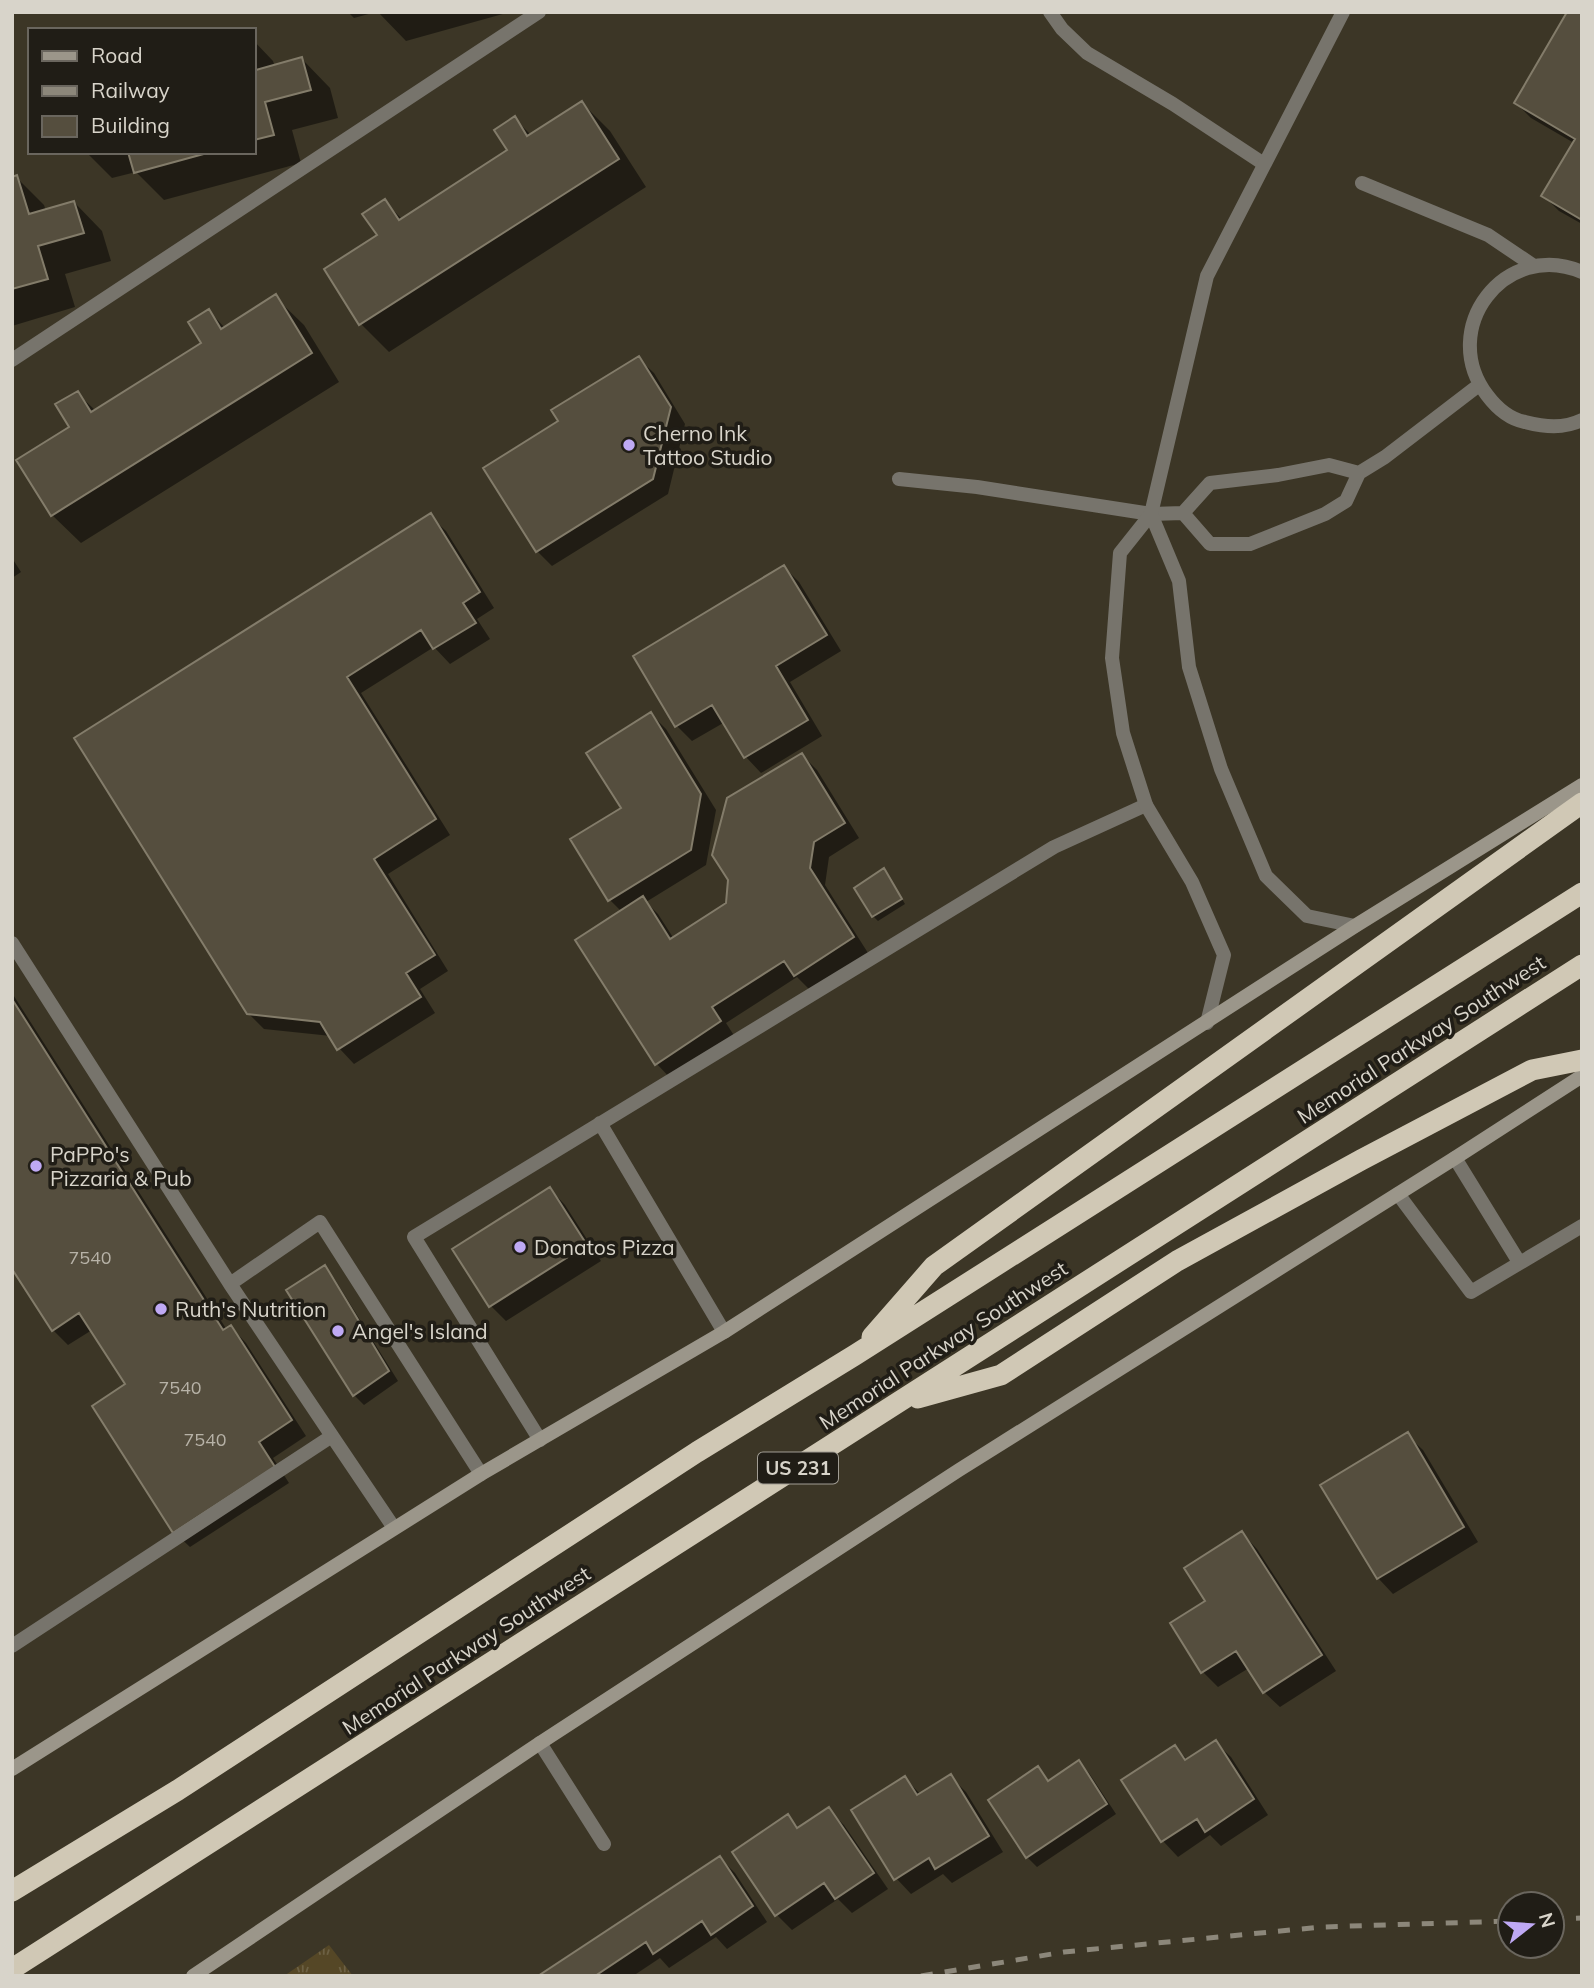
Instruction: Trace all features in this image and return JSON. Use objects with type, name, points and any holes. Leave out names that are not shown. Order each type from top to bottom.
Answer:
[{"type":"highway","points":[[855,1356],[934,1266],[1582,803]]},
{"type":"highway","name":"Memorial Parkway Southwest","points":[[12,1891],[178,1790],[697,1452],[855,1356],[1582,893]]},
{"type":"highway","name":"Memorial Parkway Southwest","points":[[12,1969],[1582,965]]},
{"type":"highway","points":[[896,1405],[1001,1375],[1177,1261],[1361,1160],[1532,1070],[1582,1060]]},
{"type":"main road","points":[[12,1769],[481,1474],[724,1332],[1355,926],[1582,785]]},
{"type":"main road","points":[[193,1976],[540,1743],[959,1470],[1582,1076]]},
{"type":"street","points":[[12,360],[539,12]]},
{"type":"street","points":[[1050,12],[1062,29],[1087,53],[1264,164]]},
{"type":"street","points":[[1207,1023],[1224,955],[1192,882],[1146,805],[1123,733],[1112,658],[1120,553],[1151,513],[1207,276],[1343,12]]},
{"type":"street","points":[[1362,183],[1489,235],[1534,266]]},
{"type":"street","points":[[1582,272],[1569,267],[1543,264],[1517,271],[1494,286],[1478,307],[1470,332],[1470,359],[1479,385],[1495,406],[1518,421],[1545,427],[1571,425],[1582,420]]},
{"type":"street","points":[[1183,513],[1210,544],[1250,544],[1302,524],[1346,501],[1359,473],[1385,457],[1479,385]]},
{"type":"street","points":[[899,479],[977,487],[1151,513],[1183,513],[1210,483],[1329,466],[1359,473]]},
{"type":"street","points":[[1151,513],[1179,581],[1189,667],[1220,769],[1266,876],[1307,916],[1355,926]]},
{"type":"street","points":[[540,1440],[415,1237],[1054,847],[1146,805]]},
{"type":"street","points":[[12,943],[230,1284],[394,1528]]},
{"type":"street","points":[[600,1123],[724,1332]]},
{"type":"street","points":[[1455,1158],[1519,1262]]},
{"type":"street","points":[[1398,1194],[1471,1292],[1582,1226]]},
{"type":"street","points":[[230,1284],[320,1222],[481,1474]]},
{"type":"street","points":[[12,1646],[332,1436]]},
{"type":"street","points":[[540,1743],[604,1844]]},
{"type":"green space","points":[[329,1945],[353,1976],[284,1976]]},
{"type":"building","points":[[1567,12],[1582,12],[1582,220],[1541,196],[1575,139],[1514,103]]},
{"type":"building","points":[[302,57],[311,90],[265,102],[274,135],[256,140],[256,70]]},
{"type":"building","points":[[582,101],[619,159],[359,325],[324,269],[377,235],[362,214],[385,199],[399,220],[507,150],[494,130],[515,116],[527,136]]},
{"type":"building","points":[[129,154],[204,154],[134,173]]},
{"type":"building","points":[[17,175],[29,214],[74,201],[84,233],[38,246],[48,279],[12,289],[12,177]]},
{"type":"building","points":[[276,294],[312,353],[51,516],[16,460],[69,427],[55,404],[78,391],[91,412],[201,343],[188,322],[209,309],[221,329]]},
{"type":"building","points":[[639,356],[671,407],[653,479],[536,552],[483,468],[558,421],[551,410]]},
{"type":"building","points":[[431,513],[480,592],[463,603],[476,623],[433,649],[421,630],[347,677],[436,819],[374,859],[435,955],[406,973],[421,997],[337,1050],[320,1022],[247,1014],[74,738]]},
{"type":"building","points":[[784,565],[827,635],[776,666],[808,720],[744,758],[712,705],[675,727],[633,656]]},
{"type":"building","points":[[651,712],[701,794],[691,850],[608,901],[570,839],[621,808],[586,753]]},
{"type":"building","points":[[802,753],[845,823],[814,842],[810,868],[854,937],[794,976],[784,961],[712,1007],[721,1021],[655,1065],[575,940],[643,896],[670,939],[726,903],[728,880],[712,855],[727,798]]},
{"type":"building","points":[[884,868],[902,899],[872,917],[854,888]]},
{"type":"building","points":[[12,999],[223,1330],[231,1325],[292,1420],[259,1442],[275,1467],[173,1533],[92,1406],[125,1384],[79,1313],[52,1331],[12,1269]]},
{"type":"building","name":"Donatos Pizza","points":[[550,1187],[587,1245],[489,1307],[452,1249]]},
{"type":"building","name":"Angel's Island","points":[[325,1265],[389,1371],[353,1396],[286,1290]]},
{"type":"building","points":[[1408,1432],[1464,1527],[1377,1579],[1320,1485]]},
{"type":"building","points":[[1242,1531],[1322,1655],[1263,1693],[1236,1651],[1201,1673],[1170,1623],[1205,1601],[1184,1568]]},
{"type":"building","points":[[1216,1740],[1254,1799],[1205,1832],[1197,1819],[1161,1842],[1121,1780],[1175,1745],[1185,1760]]},
{"type":"building","points":[[1079,1760],[1107,1804],[1026,1858],[988,1800],[1038,1766],[1048,1781]]},
{"type":"building","points":[[951,1774],[989,1836],[935,1869],[929,1858],[894,1880],[851,1810],[905,1776],[917,1795]]},
{"type":"building","points":[[829,1807],[874,1873],[835,1899],[824,1883],[775,1916],[732,1852],[788,1814],[797,1828]]},
{"type":"building","points":[[720,1856],[753,1906],[711,1935],[702,1921],[653,1954],[646,1942],[595,1976],[538,1976]]},
{"type":"railway","points":[[1566,1919],[1582,1918]]},
{"type":"railway","points":[[921,1976],[1064,1952],[1322,1927],[1496,1921]]},
{"type":"place","name":"Cherno Ink Tattoo Studio","points":[[629,445]]},
{"type":"place","name":"PaPPo's Pizzaria & Pub","points":[[36,1166]]},
{"type":"place","name":"Donatos Pizza","points":[[520,1247]]},
{"type":"place","name":"Ruth's Nutrition","points":[[161,1309]]},
{"type":"place","name":"Angel's Island","points":[[338,1331]]}]
